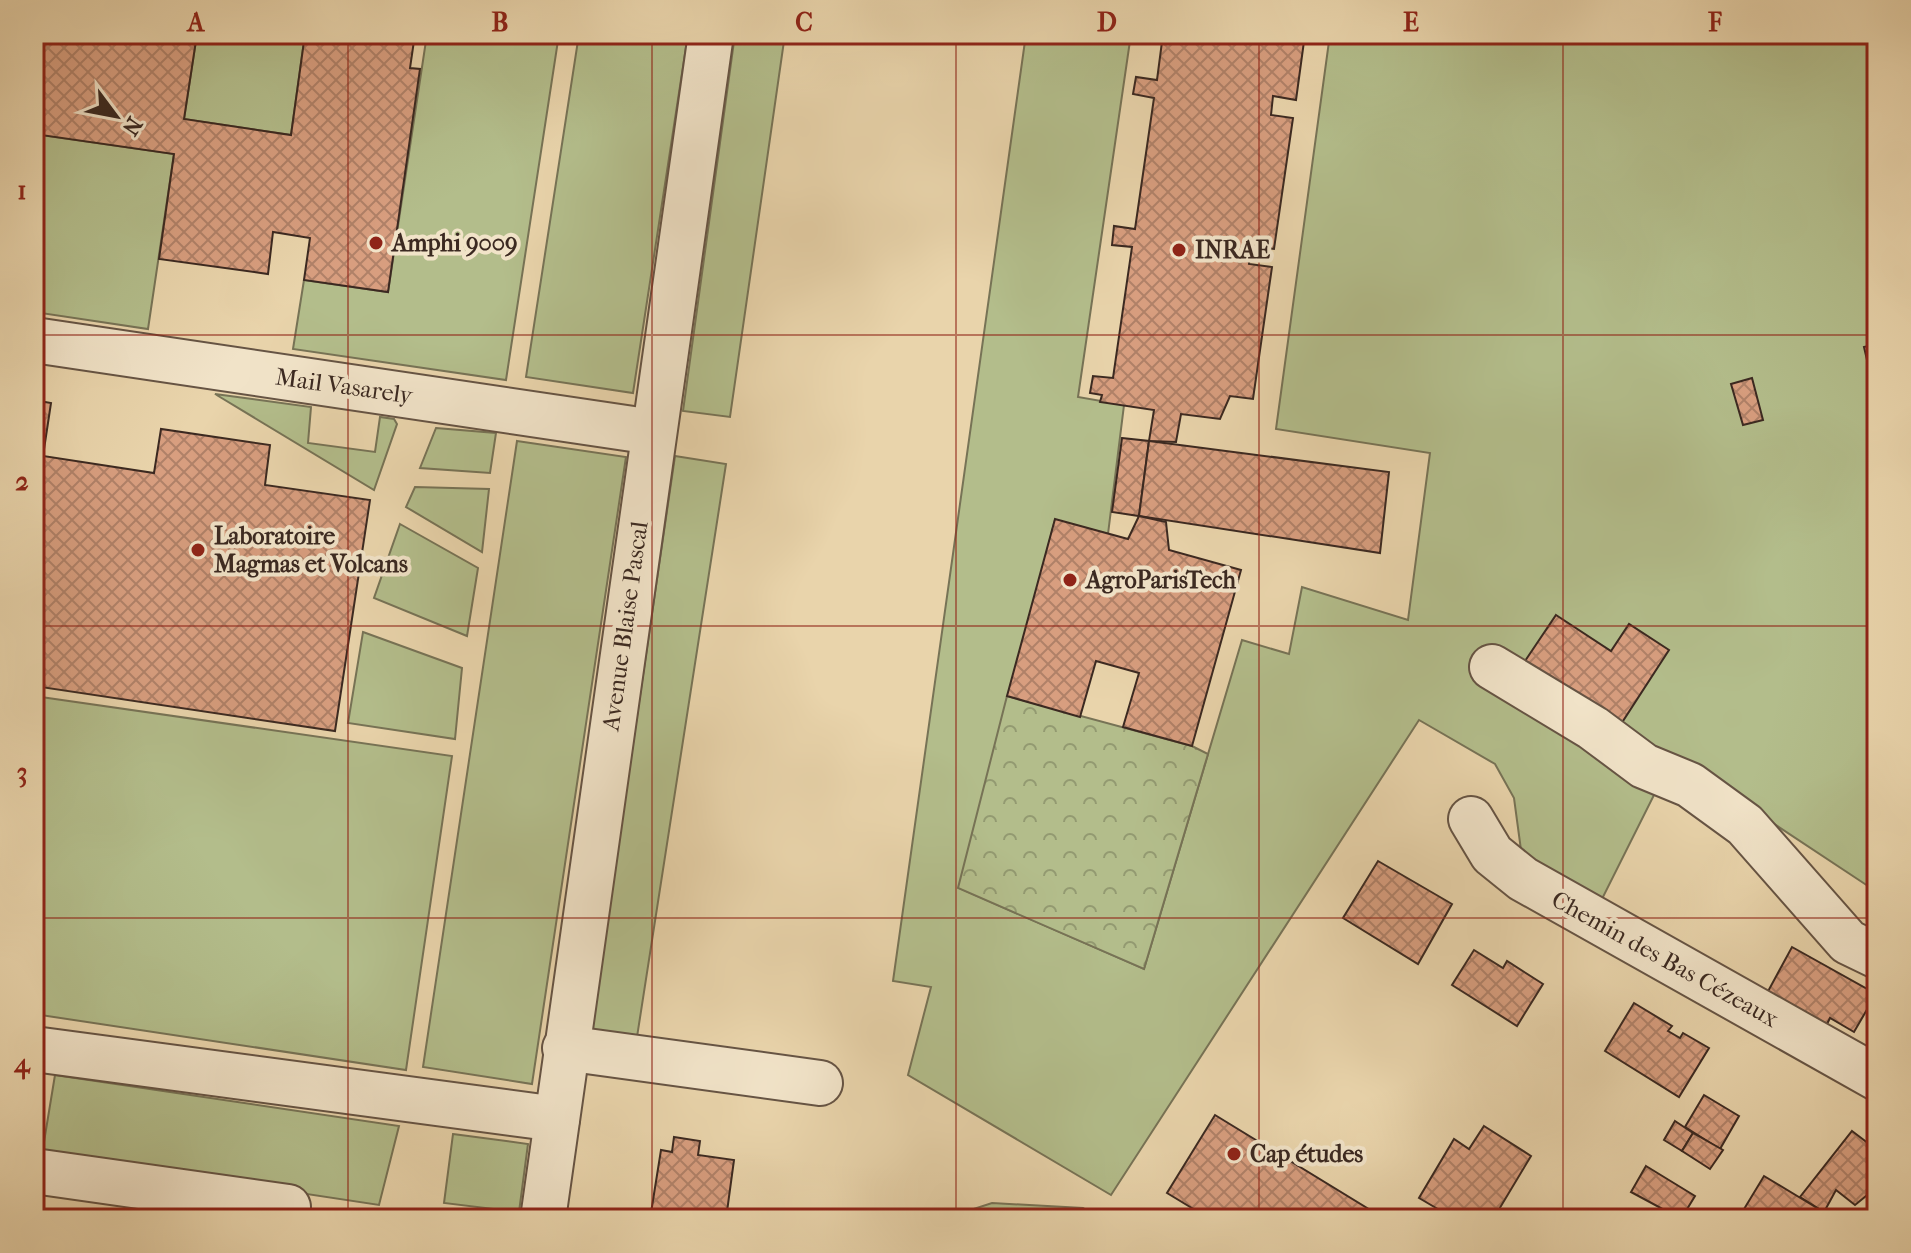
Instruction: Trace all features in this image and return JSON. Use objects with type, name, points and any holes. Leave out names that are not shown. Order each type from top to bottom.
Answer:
[{"type":"street","name":"Avenue Blaise Pascal","points":[[543,1219],[711,34]]},
{"type":"street","name":"Mail Vasarely","points":[[34,340],[653,432]]},
{"type":"street","points":[[1492,667],[1593,728],[1644,766],[1690,785],[1745,825],[1848,942],[1877,956]]},
{"type":"street","name":"Chemin des Bas Cézeaux","points":[[1471,819],[1492,854],[1523,879],[1877,1078]]},
{"type":"street","points":[[565,1048],[820,1083]]},
{"type":"street","points":[[34,1049],[557,1119]]},
{"type":"street","points":[[34,1171],[288,1207],[286,1219]]},
{"type":"green space","points":[[197,34],[305,34],[291,135],[184,119]]},
{"type":"green space","points":[[427,34],[559,34],[506,380],[293,349],[304,280],[388,292]]},
{"type":"green space","points":[[579,34],[688,34],[633,393],[526,377]]},
{"type":"green space","points":[[735,34],[785,34],[730,417],[683,411]]},
{"type":"green space","points":[[1026,34],[1131,34],[1078,397],[1124,405],[1108,534],[1055,520],[959,888],[1144,969],[1242,640],[1289,654],[1302,587],[1408,620],[1430,453],[1276,429],[1330,34],[1877,34],[1877,892],[1673,757],[1600,903],[1546,876],[1521,850],[1514,798],[1495,764],[1419,720],[1111,1195],[908,1075],[931,987],[893,981]]},
{"type":"green space","points":[[34,134],[174,154],[148,329],[34,312]]},
{"type":"green space","points":[[215,394],[311,407],[308,443],[375,452],[380,417],[394,419],[397,424],[374,490]]},
{"type":"green space","points":[[436,428],[496,433],[490,473],[420,468]]},
{"type":"green space","points":[[517,441],[626,457],[532,1084],[423,1067]]},
{"type":"green space","points":[[675,456],[726,464],[637,1037],[591,1031]]},
{"type":"green space","points":[[415,487],[489,489],[482,552],[406,507]]},
{"type":"green space","points":[[400,524],[478,568],[467,636],[374,598]]},
{"type":"green space","points":[[363,632],[462,668],[455,739],[348,723]]},
{"type":"green space","points":[[34,696],[452,756],[406,1070],[34,1014]]},
{"type":"green space","points":[[1007,696],[1192,746],[1208,754],[1144,969],[958,888]]},
{"type":"green space","points":[[55,1075],[399,1126],[379,1205],[42,1154]]},
{"type":"green space","points":[[453,1134],[528,1144],[519,1212],[444,1203]]},
{"type":"green space","points":[[992,1203],[1083,1208],[1101,1219],[943,1219]]},
{"type":"building","points":[[34,34],[197,34],[184,119],[291,135],[305,34],[415,34],[410,68],[420,69],[388,292],[304,280],[310,238],[273,232],[268,274],[159,259],[174,154],[34,134]]},
{"type":"building","name":"INRAE","points":[[1163,34],[1305,34],[1296,100],[1273,96],[1271,115],[1293,118],[1274,249],[1251,246],[1249,264],[1272,267],[1253,399],[1230,396],[1220,419],[1181,414],[1176,442],[1149,441],[1154,410],[1100,402],[1102,395],[1090,393],[1093,376],[1113,378],[1132,247],[1112,245],[1114,226],[1135,229],[1154,98],[1133,94],[1136,77],[1157,80]]},
{"type":"building","points":[[1877,344],[1877,403],[1864,347]]},
{"type":"building","points":[[1752,378],[1763,420],[1743,425],[1731,384]]},
{"type":"building","name":"Laboratoire Magmas et Volcans","points":[[34,400],[51,403],[43,456],[154,473],[161,429],[270,445],[265,485],[370,500],[335,731],[34,686]]},
{"type":"building","points":[[1122,438],[1149,441],[1139,516],[1112,512]]},
{"type":"building","points":[[1149,441],[1389,472],[1380,553],[1139,516]]},
{"type":"building","name":"AgroParisTech","points":[[1139,516],[1166,522],[1169,550],[1241,570],[1192,746],[1123,727],[1139,673],[1096,661],[1080,717],[1007,696],[1055,519],[1128,539]]},
{"type":"building","points":[[1556,615],[1611,651],[1629,624],[1669,650],[1621,724],[1525,661]]},
{"type":"building","points":[[1378,861],[1452,904],[1418,964],[1343,918]]},
{"type":"building","points":[[1792,947],[1876,994],[1854,1032],[1830,1018],[1825,1028],[1766,995]]},
{"type":"building","points":[[1474,950],[1503,968],[1507,961],[1543,984],[1517,1026],[1452,985]]},
{"type":"building","points":[[1634,1003],[1672,1026],[1668,1031],[1680,1038],[1683,1033],[1709,1048],[1679,1097],[1605,1051]]},
{"type":"building","points":[[1704,1095],[1739,1116],[1720,1149],[1685,1127]]},
{"type":"building","name":"Cap études","points":[[1215,1115],[1385,1219],[1210,1219],[1167,1193]]},
{"type":"building","points":[[1675,1121],[1693,1133],[1682,1151],[1664,1140]]},
{"type":"building","points":[[1484,1126],[1531,1156],[1495,1216],[1499,1219],[1455,1219],[1419,1198],[1454,1139],[1469,1149]]},
{"type":"building","points":[[1852,1131],[1877,1150],[1877,1187],[1855,1205],[1836,1190],[1824,1212],[1800,1197]]},
{"type":"building","points":[[1693,1133],[1723,1150],[1710,1169],[1682,1151]]},
{"type":"building","points":[[674,1137],[700,1141],[698,1155],[734,1160],[726,1219],[650,1219],[661,1150],[672,1152]]},
{"type":"building","points":[[1646,1166],[1695,1196],[1681,1219],[1631,1192]]},
{"type":"building","points":[[1764,1176],[1822,1211],[1817,1219],[1738,1219]]},
{"type":"place","name":"Amphi 9009","points":[[376,243]]},
{"type":"place","name":"INRAE","points":[[1179,250]]},
{"type":"place","name":"Laboratoire Magmas et Volcans","points":[[198,550]]},
{"type":"place","name":"AgroParisTech","points":[[1070,580]]},
{"type":"place","name":"Cap études","points":[[1234,1154]]}]
